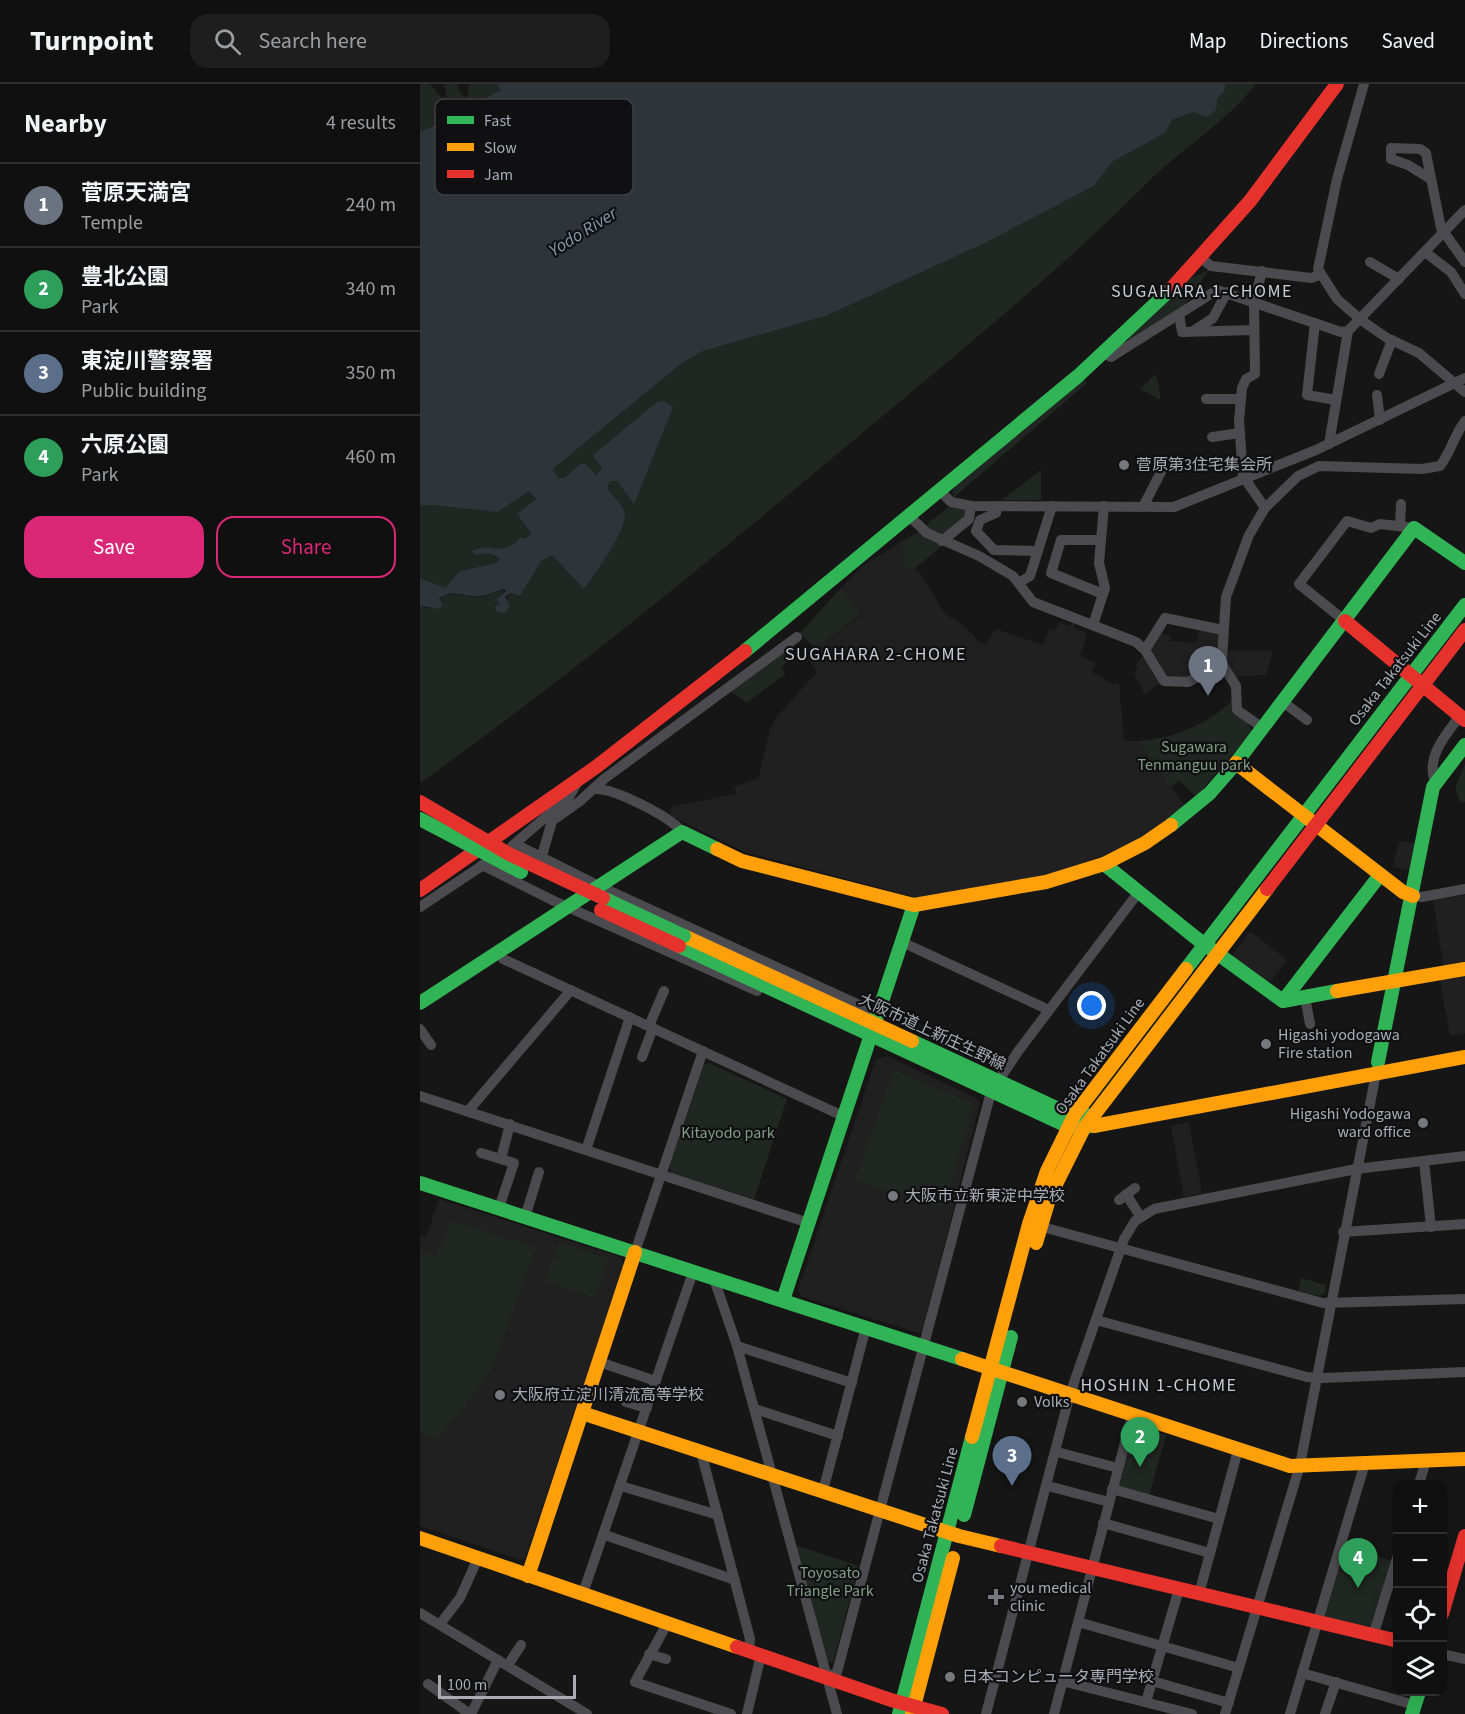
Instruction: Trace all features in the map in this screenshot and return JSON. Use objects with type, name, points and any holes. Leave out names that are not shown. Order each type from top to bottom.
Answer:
[{"type":"street","points":[[420,890],[580,777],[710,681],[940,491],[1103,352],[1202,258],[1271,174],[1337,84]]},
{"type":"street","points":[[1364,84],[1337,179],[1318,269],[1336,299],[1361,320],[1392,340],[1419,353],[1465,392]]},
{"type":"street","points":[[1429,178],[1443,232],[1464,259]]},
{"type":"street","points":[[1329,444],[1348,332],[1465,210]]},
{"type":"street","points":[[1425,252],[1451,272],[1465,294]]},
{"type":"street","points":[[1202,258],[1211,266],[1311,278],[1320,275]]},
{"type":"street","points":[[1370,262],[1399,279]]},
{"type":"street","points":[[1263,271],[1254,302],[1255,374],[1246,379],[1241,399],[1240,434],[1245,479],[1265,508]]},
{"type":"street","points":[[1103,352],[1111,357],[1217,290],[1314,323],[1348,332]]},
{"type":"street","points":[[1194,331],[1213,318],[1227,292]]},
{"type":"street","points":[[1179,314],[1180,331],[1254,330]]},
{"type":"street","points":[[1314,323],[1307,395],[1335,400]]},
{"type":"street","points":[[1379,374],[1392,340]]},
{"type":"street","points":[[940,491],[951,502],[971,506],[1174,507],[1329,444],[1465,378]]},
{"type":"street","points":[[1377,395],[1380,420]]},
{"type":"street","points":[[1206,399],[1241,399]]},
{"type":"street","points":[[1263,728],[1237,710],[1236,686],[1222,664],[1226,597],[1249,535],[1265,508],[1298,476],[1319,466],[1422,469],[1440,466],[1450,453],[1459,429],[1465,421]]},
{"type":"street","points":[[1212,437],[1240,434]]},
{"type":"street","points":[[1143,507],[1167,460]]},
{"type":"street","points":[[595,789],[603,789],[621,796],[674,822],[682,832],[742,861],[914,905],[1060,879],[1104,864],[1145,843],[1183,817],[1210,793],[1236,764],[1345,621],[1407,527],[1401,504]]},
{"type":"street","points":[[942,541],[969,519],[971,506]]},
{"type":"street","points":[[998,506],[996,513],[980,520],[976,531],[994,550],[1038,550]]},
{"type":"street","points":[[1020,582],[1030,576],[1052,506]]},
{"type":"street","points":[[1093,625],[1103,594],[1104,578],[1099,563],[1104,506]]},
{"type":"street","points":[[909,516],[927,533],[979,556],[1020,582],[1033,602],[1126,638],[1145,650],[1164,681],[1188,682],[1222,664]]},
{"type":"street","points":[[1436,783],[1432,775],[1438,744],[1462,718],[1299,584],[1347,521],[1371,528],[1380,524],[1407,527],[1465,563]]},
{"type":"street","points":[[1100,540],[1061,540],[1051,573],[1103,594]]},
{"type":"street","name":"Osaka Takatsuki Line","points":[[907,1710],[1047,1171],[1075,1114],[1465,605]]},
{"type":"street","points":[[1145,650],[1165,618],[1223,630]]},
{"type":"street","name":"Osaka Takatsuki Line","points":[[1034,1225],[1084,1128],[1465,630]]},
{"type":"street","points":[[541,859],[552,821],[595,789],[604,779],[797,637]]},
{"type":"street","points":[[710,681],[719,696]]},
{"type":"street","points":[[1283,702],[1306,720]]},
{"type":"street","points":[[1152,1681],[1229,1710],[1239,1668],[1300,1466],[1343,1232],[1436,783],[1465,745]]},
{"type":"street","points":[[1236,764],[1406,894],[1422,897],[1465,889]]},
{"type":"street","points":[[420,907],[515,844],[569,797],[580,777]]},
{"type":"street","name":"大阪市道上新庄生野線","points":[[420,802],[509,854],[681,941]]},
{"type":"street","name":"大阪市道上新庄生野線","points":[[420,819],[501,862],[873,1029],[993,1086],[1069,1127],[1084,1128],[1377,1068],[1465,1045]]},
{"type":"street","points":[[420,1003],[682,832]]},
{"type":"street","points":[[515,844],[598,886],[866,1008],[873,1029]]},
{"type":"street","points":[[1104,864],[1138,894],[1205,945],[1283,1000],[1465,969]]},
{"type":"street","points":[[482,865],[566,906],[858,1036],[873,1029]]},
{"type":"street","points":[[1283,1000],[1380,875]]},
{"type":"street","points":[[827,1678],[837,1672],[993,1086],[1138,894]]},
{"type":"street","points":[[783,1300],[904,943],[914,905]]},
{"type":"street","points":[[904,943],[1049,1010]]},
{"type":"street","points":[[499,951],[503,959],[845,1117]]},
{"type":"street","points":[[469,1110],[571,990]]},
{"type":"street","points":[[642,1057],[664,992]]},
{"type":"street","points":[[1305,997],[1310,1024]]},
{"type":"street","points":[[586,1150],[630,1017]]},
{"type":"street","points":[[421,1033],[431,1045]]},
{"type":"street","points":[[528,1576],[703,1051]]},
{"type":"street","name":"大阪市道上新庄生野線","points":[[993,1086],[1075,1114],[1095,1113],[1377,1068],[1465,1057]]},
{"type":"street","points":[[420,1096],[469,1110],[809,1223]]},
{"type":"street","points":[[501,1159],[510,1124]]},
{"type":"street","points":[[481,1153],[514,1163],[499,1208]]},
{"type":"street","points":[[986,1714],[1057,1452],[1070,1394],[1120,1248],[1132,1225],[1140,1216],[1154,1209],[1356,1169],[1465,1156]]},
{"type":"street","points":[[1424,1161],[1431,1227]]},
{"type":"street","points":[[525,1217],[539,1172]]},
{"type":"street","points":[[420,1183],[1290,1466],[1465,1459]]},
{"type":"street","points":[[1127,1194],[1140,1216]]},
{"type":"street","points":[[1343,1232],[1465,1224]]},
{"type":"street","points":[[1034,1225],[1329,1304],[1465,1299]]},
{"type":"street","points":[[583,1593],[693,1272]]},
{"type":"street","points":[[714,1279],[737,1346],[837,1714]]},
{"type":"street","points":[[1096,1320],[1315,1377],[1465,1372]]},
{"type":"street","points":[[823,1491],[866,1327]]},
{"type":"street","points":[[737,1346],[852,1383]]},
{"type":"street","points":[[599,1362],[656,1381]]},
{"type":"street","points":[[626,1402],[647,1408]]},
{"type":"street","points":[[754,1409],[838,1436]]},
{"type":"street","points":[[582,1413],[953,1534],[1393,1640]]},
{"type":"street","points":[[1054,1714],[1132,1416]]},
{"type":"street","points":[[1199,1594],[1238,1450]]},
{"type":"street","points":[[701,1452],[755,1653],[747,1714]]},
{"type":"street","points":[[1057,1452],[1118,1468]]},
{"type":"street","points":[[1420,1480],[1426,1461]]},
{"type":"street","points":[[1290,1714],[1365,1463]]},
{"type":"street","points":[[621,1486],[718,1515]]},
{"type":"street","points":[[1048,1486],[1109,1502]]},
{"type":"street","points":[[1112,1489],[1219,1519]]},
{"type":"street","points":[[1103,1523],[1210,1553]]},
{"type":"street","points":[[604,1535],[735,1580]]},
{"type":"street","points":[[1447,1600],[1465,1536]]},
{"type":"street","points":[[420,1538],[827,1678],[907,1710],[942,1714]]},
{"type":"street","points":[[440,1624],[460,1598],[478,1558]]},
{"type":"street","points":[[1373,1636],[1393,1572]]},
{"type":"street","points":[[1146,1702],[1179,1589]]},
{"type":"street","points":[[420,1614],[587,1714]]},
{"type":"street","points":[[1078,1622],[1239,1668]]},
{"type":"street","points":[[667,1624],[635,1682],[731,1714]]},
{"type":"street","points":[[428,1684],[471,1714],[503,1662],[522,1645]]},
{"type":"street","points":[[650,1654],[666,1659]]},
{"type":"street","points":[[1447,1655],[1465,1659]]},
{"type":"street","points":[[1302,1673],[1415,1703]]},
{"type":"street","points":[[1062,1681],[1192,1714]]},
{"type":"street","points":[[1325,1714],[1336,1682]]},
{"type":"shaded area","points":[[902,541],[903,568],[919,571],[945,614],[966,627],[980,643],[986,644],[996,629],[1043,645],[1049,629],[1055,631],[1059,622],[1070,626],[1072,623],[1075,624],[1074,628],[1087,633],[1080,656],[1096,663],[1092,672],[1112,684],[1119,683],[1124,741],[1139,741],[1186,807],[1128,845],[1058,873],[918,898],[745,852],[671,816],[671,807],[736,794],[735,786],[758,779],[774,720],[817,672],[807,656],[860,615],[841,588],[861,567]]},
{"type":"shaded area","points":[[1200,628],[1222,633],[1219,662],[1188,680],[1165,680],[1148,652],[1160,633],[1171,635],[1170,641],[1196,643]]},
{"type":"shaded area","points":[[1225,651],[1273,651],[1266,675],[1232,677],[1226,665]]},
{"type":"shaded area","points":[[1145,654],[1162,682],[1145,694],[1134,675],[1138,667],[1135,665]]},
{"type":"shaded area","points":[[1399,841],[1416,844],[1411,870],[1393,867]]},
{"type":"shaded area","points":[[1465,895],[1465,964],[1444,968],[1433,900]]},
{"type":"shaded area","points":[[1250,931],[1287,960],[1268,985],[1234,960],[1233,954]]},
{"type":"shaded area","points":[[1465,975],[1465,1033],[1450,1036],[1440,980]]},
{"type":"shaded area","name":"大阪市立新東淀中学校","points":[[887,1056],[976,1098],[980,1103],[923,1330],[919,1333],[802,1297],[798,1290],[876,1059]]},
{"type":"shaded area","points":[[1189,1122],[1202,1193],[1184,1197],[1171,1126]]},
{"type":"shaded area","name":"大阪府立淀川清流高等学校","points":[[439,1199],[620,1257],[624,1264],[525,1558],[521,1560],[420,1526],[420,1235],[426,1237]]},
{"type":"green space","points":[[420,84],[430,84],[441,97],[447,97],[444,84],[457,84],[461,94],[467,98],[469,84],[497,84],[501,90],[482,99],[435,99],[435,124],[420,132]]},
{"type":"green space","points":[[1226,84],[1256,84],[1216,125],[1157,174],[1073,253],[965,348],[640,616],[420,783],[420,606],[430,609],[446,595],[479,597],[504,589],[496,611],[511,593],[520,596],[542,560],[552,554],[585,589],[609,552],[624,521],[625,514],[622,507],[607,487],[611,481],[617,481],[634,503],[672,407],[593,455],[602,469],[596,475],[580,464],[564,478],[558,478],[553,469],[682,363],[703,351],[826,316],[985,243],[1094,186],[1112,162],[1165,133],[1172,120],[1217,99],[1224,92]]},
{"type":"green space","points":[[1209,270],[1181,310],[1129,341],[1127,338],[1191,278]]},
{"type":"green space","points":[[1156,374],[1161,400],[1140,389]]},
{"type":"green space","points":[[1084,378],[1087,383],[953,498],[953,488]]},
{"type":"green space","points":[[1041,470],[1041,500],[1002,500]]},
{"type":"green space","points":[[529,491],[536,499],[517,514],[531,533],[506,548],[498,550],[488,548],[486,553],[496,555],[500,559],[496,563],[460,571],[445,588],[420,578],[420,506]]},
{"type":"green space","points":[[949,507],[965,508],[966,519],[944,537],[926,530],[928,523]]},
{"type":"green space","points":[[921,531],[943,545],[913,570],[903,568],[902,541]]},
{"type":"green space","points":[[841,588],[860,614],[816,649],[800,633]]},
{"type":"green space","points":[[786,649],[794,656],[781,668],[785,674],[747,703],[730,691]]},
{"type":"green space","name":"Sugawara Tenmanguu park","points":[[1233,699],[1252,731],[1196,797],[1179,780],[1171,787],[1139,741],[1164,737],[1190,729],[1214,716]]},
{"type":"green space","points":[[1460,762],[1465,766],[1465,802],[1460,802],[1455,787],[1464,767]]},
{"type":"green space","name":"Kitayodo park","points":[[709,1063],[787,1099],[754,1199],[672,1173],[669,1167],[704,1065]]},
{"type":"green space","points":[[894,1070],[974,1104],[943,1208],[855,1181]]},
{"type":"green space","points":[[452,1221],[536,1247],[490,1374],[437,1440],[420,1432],[420,1250],[436,1256]]},
{"type":"green space","points":[[559,1243],[608,1259],[595,1298],[545,1282]]},
{"type":"green space","points":[[1301,1278],[1326,1285],[1325,1293],[1320,1296],[1298,1291]]},
{"type":"green space","points":[[1149,1430],[1166,1435],[1149,1496],[1119,1488],[1118,1484],[1128,1445],[1145,1449]]},
{"type":"green space","name":"Toyosato Triangle Park","points":[[795,1545],[859,1566],[833,1662],[827,1662]]},
{"type":"green space","points":[[1344,1546],[1392,1561],[1373,1627],[1327,1620],[1324,1615]]},
{"type":"water","name":"Yodo River","points":[[497,84],[1226,84],[1224,92],[1217,99],[1216,110],[1207,117],[1193,112],[1172,120],[1165,133],[1112,162],[1094,186],[985,243],[826,316],[703,351],[682,363],[553,469],[558,478],[564,478],[580,464],[586,464],[596,475],[602,469],[593,455],[657,402],[664,401],[673,407],[634,504],[617,481],[611,481],[607,487],[622,507],[625,514],[624,521],[616,541],[589,583],[584,589],[552,555],[542,560],[520,596],[511,593],[505,597],[510,606],[504,614],[496,611],[495,606],[500,604],[497,599],[506,591],[504,589],[481,596],[450,594],[439,599],[442,604],[440,609],[420,606],[420,578],[445,588],[460,571],[496,563],[500,559],[489,554],[476,555],[471,551],[508,547],[521,537],[525,539],[531,533],[517,514],[536,499],[529,491],[497,512],[433,505],[420,506],[420,132],[435,124],[435,195],[633,195],[633,99],[484,99],[501,90]]},
{"type":"traffic: fast","points":[[745,651],[1078,376],[1171,289]]},
{"type":"traffic: fast","points":[[1171,825],[1210,793],[1236,763],[1414,528],[1465,563]]},
{"type":"traffic: fast","points":[[1186,969],[1465,605]]},
{"type":"traffic: fast","points":[[1378,1062],[1433,787],[1465,745]]},
{"type":"traffic: fast","points":[[420,819],[521,872]]},
{"type":"traffic: fast","points":[[420,1003],[682,832],[717,849]]},
{"type":"traffic: fast","points":[[1104,864],[1196,938],[1283,1001],[1337,991]]},
{"type":"traffic: fast","points":[[1283,1001],[1380,875]]},
{"type":"traffic: fast","points":[[603,898],[684,936]]},
{"type":"traffic: fast","points":[[783,1300],[914,905]]},
{"type":"traffic: fast","points":[[679,946],[1069,1127],[1094,1126]]},
{"type":"traffic: fast","points":[[912,1041],[1063,1111],[1085,1114]]},
{"type":"traffic: fast","points":[[420,1183],[962,1359]]},
{"type":"traffic: fast","points":[[964,1515],[1011,1337]]},
{"type":"traffic: fast","points":[[899,1714],[972,1437]]},
{"type":"traffic: fast","points":[[1412,1714],[1418,1696]]},
{"type":"traffic: slow","points":[[1236,763],[1403,892],[1413,896]]},
{"type":"traffic: slow","points":[[717,849],[742,861],[914,905],[1046,882],[1104,864],[1145,843],[1171,825]]},
{"type":"traffic: slow","points":[[1036,1243],[1050,1196],[1084,1128],[1267,889]]},
{"type":"traffic: slow","points":[[684,936],[912,1041]]},
{"type":"traffic: slow","points":[[972,1437],[1029,1224],[1047,1171],[1075,1114],[1186,969]]},
{"type":"traffic: slow","points":[[1337,991],[1465,969]]},
{"type":"traffic: slow","points":[[1094,1126],[1465,1057]]},
{"type":"traffic: slow","points":[[528,1576],[635,1252]]},
{"type":"traffic: slow","points":[[962,1359],[1290,1466],[1465,1459]]},
{"type":"traffic: slow","points":[[582,1413],[959,1536],[1001,1546]]},
{"type":"traffic: slow","points":[[420,1538],[737,1647]]},
{"type":"traffic: slow","points":[[912,1714],[953,1558]]},
{"type":"traffic: jam","points":[[1171,289],[1250,201],[1337,84]]},
{"type":"traffic: jam","points":[[1345,621],[1465,720]]},
{"type":"traffic: jam","points":[[1267,889],[1465,630]]},
{"type":"traffic: jam","points":[[420,890],[596,767],[745,651]]},
{"type":"traffic: jam","points":[[420,802],[509,854],[603,898]]},
{"type":"traffic: jam","points":[[601,910],[679,946]]},
{"type":"traffic: jam","points":[[1447,1597],[1465,1536]]},
{"type":"traffic: jam","points":[[1001,1546],[1393,1640]]},
{"type":"traffic: jam","points":[[737,1647],[891,1700],[942,1714]]},
{"type":"place","name":"菅原第3住宅集会所","points":[[1124,465]]},
{"type":"place","name":"菅原天満宮","points":[[1208,696]]},
{"type":"place","name":"Higashi yodogawa Fire station","points":[[1266,1044]]},
{"type":"place","name":"Higashi Yodogawa ward office","points":[[1423,1123]]},
{"type":"place","name":"大阪市立新東淀中学校","points":[[893,1196]]},
{"type":"place","name":"大阪府立淀川清流高等学校","points":[[500,1395]]},
{"type":"place","name":"Volks","points":[[1022,1402]]},
{"type":"place","name":"豊北公園","points":[[1140,1467]]},
{"type":"place","name":"東淀川警察署","points":[[1012,1486]]},
{"type":"place","name":"六原公園","points":[[1358,1588]]},
{"type":"place","name":"you medical clinic","points":[[996,1597]]},
{"type":"place","name":"日本コンピュータ専門学校","points":[[950,1677]]},
{"type":"district","name":"SUGAHARA 1-CHOME","points":[[1202,291]]},
{"type":"district","name":"SUGAHARA 2-CHOME","points":[[876,654]]},
{"type":"district","name":"HOSHIN 1-CHOME","points":[[1159,1385]]}]
